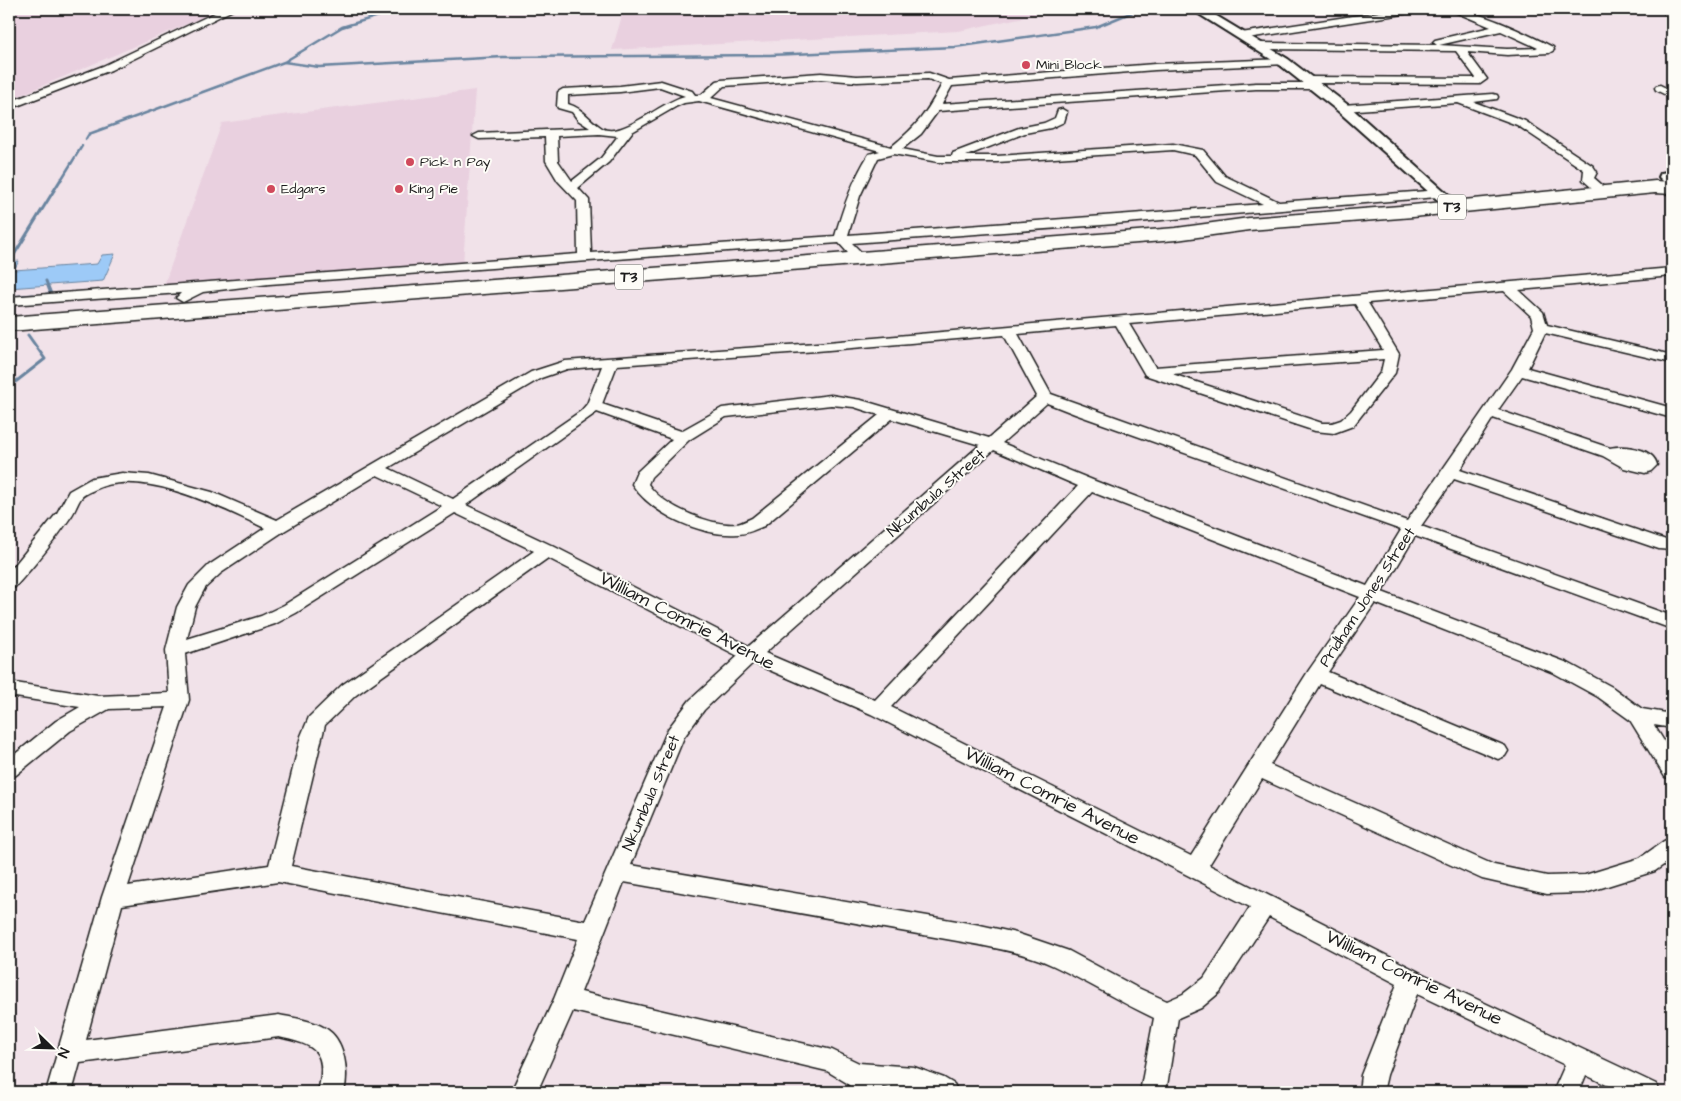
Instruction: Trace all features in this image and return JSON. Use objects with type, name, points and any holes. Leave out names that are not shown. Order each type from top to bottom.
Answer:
[{"type":"highway","name":"T3","points":[[9,311],[191,293],[851,248],[1176,234],[1249,224],[1512,202],[1664,185]]},
{"type":"highway","points":[[1413,211],[1437,194],[1512,202]]},
{"type":"highway","name":"T3","points":[[9,324],[851,248]]},
{"type":"street","points":[[9,106],[107,68],[230,9]]},
{"type":"street","points":[[1197,9],[1284,62],[1344,108],[1437,194],[1454,207]]},
{"type":"street","points":[[1241,36],[1416,9]]},
{"type":"street","points":[[1258,46],[1460,49],[1507,52],[1550,50],[1547,47],[1453,9]]},
{"type":"street","points":[[1664,9],[1672,15]]},
{"type":"street","points":[[1408,48],[1502,28]]},
{"type":"street","points":[[935,108],[1311,83],[1480,81],[1482,79],[1460,49]]},
{"type":"street","points":[[703,99],[721,83],[736,81],[821,76],[857,79],[929,76],[948,83],[1155,67],[1284,62]]},
{"type":"street","points":[[851,248],[849,204],[873,156],[893,152],[917,132],[935,108],[948,83]]},
{"type":"street","points":[[599,131],[596,126],[584,120],[576,110],[562,106],[563,92],[620,89],[662,84],[688,93],[691,98]]},
{"type":"street","points":[[1660,88],[1672,96]]},
{"type":"street","points":[[1344,108],[1493,97]]},
{"type":"street","points":[[480,136],[599,131],[614,133],[628,130],[673,104],[691,98],[703,99],[893,152],[946,160],[997,159],[1173,147],[1189,148],[1204,156],[1214,173],[1228,184],[1250,191],[1280,207]]},
{"type":"street","points":[[1459,100],[1521,123],[1589,168],[1592,172],[1588,177],[1589,180],[1604,192]]},
{"type":"street","points":[[946,160],[1023,130],[1047,126],[1060,120],[1062,112]]},
{"type":"street","points":[[571,188],[605,160],[628,130]]},
{"type":"street","points":[[551,133],[552,161],[571,188],[583,200],[585,258]]},
{"type":"street","points":[[9,301],[191,293],[388,271],[730,248],[851,248],[1437,194]]},
{"type":"street","points":[[59,1092],[113,897],[179,700],[175,650],[186,608],[198,585],[215,569],[278,527],[536,375],[565,365],[610,363],[1009,330],[1672,272]]},
{"type":"street","points":[[1507,286],[1538,314],[1541,328],[1672,359]]},
{"type":"street","points":[[1120,320],[1150,372],[1320,428],[1334,428],[1347,423],[1362,407],[1388,373],[1392,354],[1360,300]]},
{"type":"street","name":"Pridham Jones Street","points":[[1195,868],[1316,675],[1371,595],[1411,528],[1519,370],[1541,328]]},
{"type":"street","points":[[1009,330],[1045,397],[1672,623]]},
{"type":"street","points":[[1150,372],[1392,354]]},
{"type":"street","points":[[175,650],[268,620],[290,609],[454,506],[594,406],[610,363]]},
{"type":"street","points":[[1519,370],[1672,413]]},
{"type":"street","name":"Nkumbula Street","points":[[524,1092],[566,999],[675,734],[697,705],[1045,397]]},
{"type":"street","points":[[889,414],[758,522],[739,529],[717,528],[672,512],[643,493],[640,484],[643,475],[683,437],[712,418],[734,410],[842,400],[992,444],[1089,485],[1561,668],[1606,692],[1637,715],[1672,771]]},
{"type":"street","points":[[594,406],[683,437]]},
{"type":"street","points":[[1489,412],[1609,453]]},
{"type":"street","name":"William Comrie Avenue","points":[[377,469],[547,550],[752,655],[878,709],[1411,979],[1648,1092]]},
{"type":"street","points":[[1450,472],[1672,545]]},
{"type":"street","points":[[9,583],[65,513],[75,493],[88,485],[111,477],[156,482],[196,492],[278,527]]},
{"type":"street","points":[[878,709],[1089,485]]},
{"type":"street","points":[[278,874],[316,722],[349,690],[547,550]]},
{"type":"street","points":[[1316,675],[1498,750]]},
{"type":"street","points":[[9,689],[102,704]]},
{"type":"street","points":[[9,770],[63,726],[103,702],[179,700]]},
{"type":"street","points":[[1637,715],[1672,721]]},
{"type":"street","points":[[1258,768],[1490,873],[1547,885],[1585,884],[1647,865],[1672,847]]},
{"type":"street","points":[[618,872],[980,935],[1016,943],[1061,958],[1127,994],[1167,1012],[1192,1001],[1212,985],[1265,904]]},
{"type":"street","points":[[113,897],[278,874],[592,932]]},
{"type":"street","points":[[1373,1092],[1371,1090],[1374,1075],[1411,979]]},
{"type":"street","points":[[566,999],[832,1061],[864,1083],[902,1077],[934,1084],[945,1092]]},
{"type":"street","points":[[1153,1092],[1167,1012]]},
{"type":"street","points":[[69,1053],[279,1026],[302,1030],[319,1038],[329,1051],[333,1067],[331,1092]]},
{"type":"street","points":[[1566,1092],[1581,1059]]},
{"type":"shaded area","points":[[9,9],[222,9],[9,100]]},
{"type":"shaded area","points":[[624,9],[1062,9],[959,31],[612,50]]},
{"type":"shaded area","points":[[475,90],[463,264],[164,285],[222,123]]},
{"type":"water","points":[[115,254],[103,281],[9,288],[9,262],[19,261],[14,270],[97,264],[102,255]]},
{"type":"waterway","points":[[284,62],[342,27],[402,9]]},
{"type":"waterway","points":[[284,62],[319,67],[503,57],[770,55],[955,47],[1096,27],[1140,9]]},
{"type":"waterway","points":[[86,139],[89,134],[284,62]]},
{"type":"waterway","points":[[61,180],[82,146]]},
{"type":"waterway","points":[[9,263],[61,179]]},
{"type":"waterway","points":[[46,281],[51,294],[46,294]]},
{"type":"waterway","points":[[9,297],[33,295]]},
{"type":"waterway","points":[[9,387],[45,359],[28,335]]},
{"type":"place","name":"Mini Block","points":[[1026,65]]},
{"type":"place","name":"Pick n Pay","points":[[410,162]]},
{"type":"place","name":"Edgars","points":[[271,189]]},
{"type":"place","name":"King Pie","points":[[399,189]]}]
